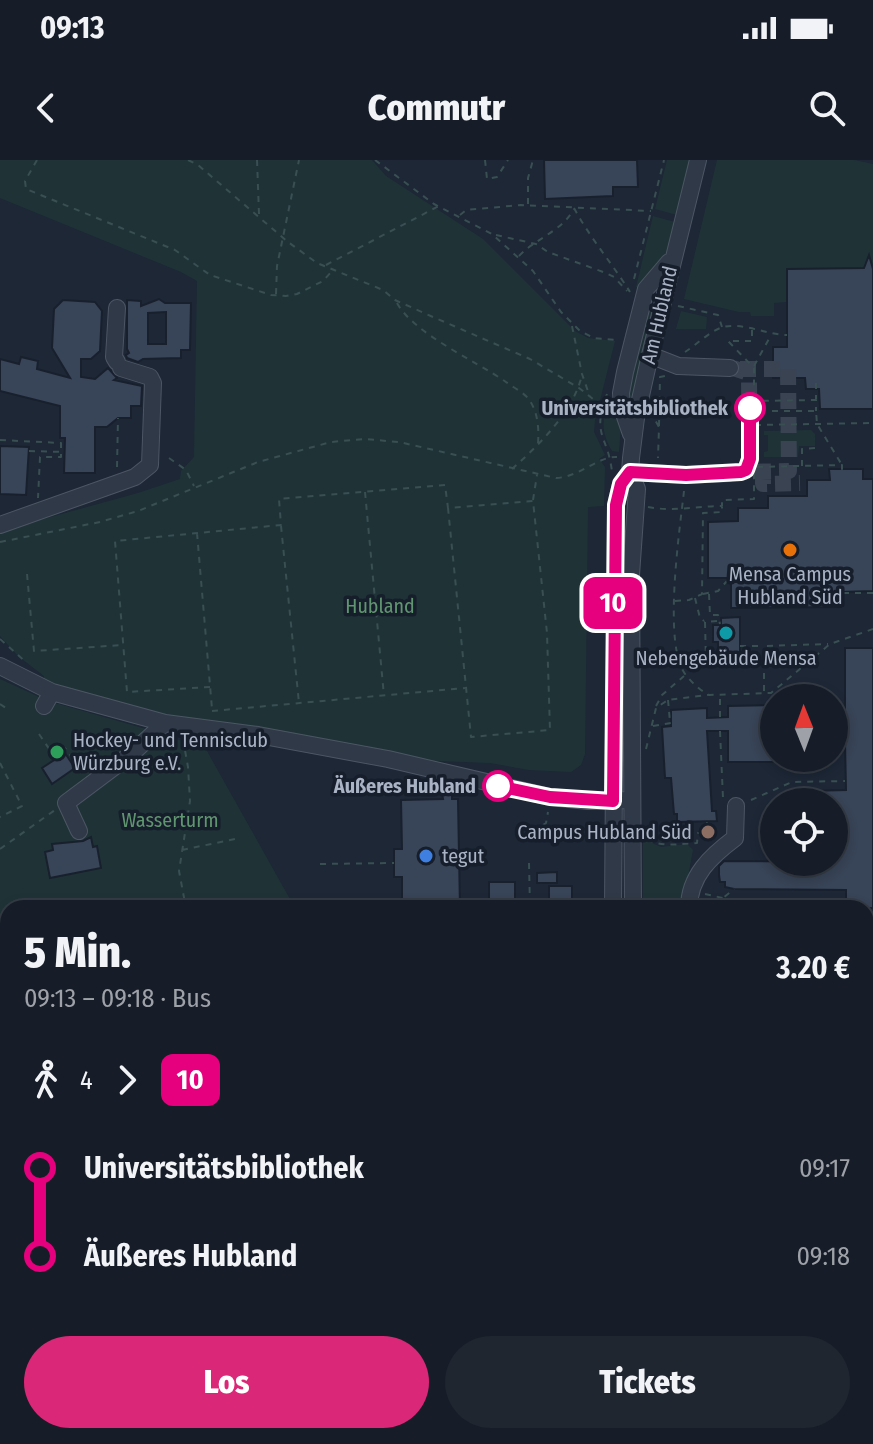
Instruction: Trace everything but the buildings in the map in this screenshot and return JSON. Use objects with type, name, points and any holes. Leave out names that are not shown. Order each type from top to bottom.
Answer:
[{"type":"street","name":"Am Hubland","points":[[633,900],[631,575],[637,489],[630,472],[633,439],[656,357],[672,258],[698,160]]},
{"type":"street","points":[[633,439],[622,408],[625,372],[646,289],[672,258]]},
{"type":"street","points":[[0,525],[135,477],[150,465],[153,383],[150,377],[119,365],[114,357],[117,308]]},
{"type":"street","points":[[656,357],[678,366],[730,368]]},
{"type":"street","name":"Am Hubland","points":[[613,900],[616,505],[621,484],[630,472]]},
{"type":"street","points":[[630,472],[729,478]]},
{"type":"street","points":[[0,666],[48,699],[173,724],[284,739],[388,759],[550,797],[631,800]]},
{"type":"street","points":[[79,831],[66,803],[173,724]]},
{"type":"street","points":[[689,900],[698,873],[713,855],[735,838],[736,807]]},
{"type":"path","points":[[37,160],[25,181],[26,189],[175,250],[210,275],[276,296],[297,294],[323,281],[333,270]]},
{"type":"path","points":[[188,160],[198,165]]},
{"type":"path","points":[[193,160],[282,237],[324,266],[383,290],[395,300],[471,335],[503,346],[579,388],[602,406],[598,426],[610,457]]},
{"type":"path","points":[[257,160],[259,215]]},
{"type":"path","points":[[276,296],[282,237],[299,160]]},
{"type":"path","points":[[375,160],[408,187],[492,234],[533,271],[572,324],[594,338],[622,341]]},
{"type":"path","points":[[485,160],[487,179],[497,177],[508,160]]},
{"type":"path","points":[[528,205],[531,160]]},
{"type":"path","points":[[460,216],[466,210],[528,205],[651,211]]},
{"type":"path","points":[[324,266],[439,206]]},
{"type":"path","points":[[519,257],[527,247],[536,244],[569,219],[574,208]]},
{"type":"path","points":[[574,208],[587,231],[627,284]]},
{"type":"path","points":[[492,234],[536,244],[548,252],[614,277],[628,292]]},
{"type":"path","points":[[395,300],[403,313],[415,323],[528,398],[534,409],[538,443]]},
{"type":"path","points":[[663,302],[718,315],[722,327],[787,335]]},
{"type":"path","points":[[572,324],[590,398]]},
{"type":"path","points":[[752,329],[752,341],[728,341],[754,368]]},
{"type":"path","points":[[702,594],[703,513],[722,512],[722,500],[754,499],[754,368],[771,335]]},
{"type":"path","points":[[651,474],[658,461],[659,427],[654,418],[656,357]]},
{"type":"path","points":[[511,469],[575,399],[582,374]]},
{"type":"path","points":[[754,467],[842,465],[842,469],[842,465],[817,424],[816,383]]},
{"type":"path","points":[[754,401],[816,400]]},
{"type":"path","points":[[772,411],[816,411]]},
{"type":"path","points":[[117,484],[118,418]]},
{"type":"path","points":[[754,425],[873,423]]},
{"type":"path","points":[[0,542],[100,522],[138,511],[258,462],[331,442],[364,439],[399,442],[537,475],[566,478],[610,457],[621,457]]},
{"type":"path","points":[[0,440],[61,443],[61,457],[40,457],[38,511]]},
{"type":"path","points":[[802,466],[802,449],[816,448]]},
{"type":"path","points":[[29,451],[64,452]]},
{"type":"path","points":[[169,458],[186,470],[195,488]]},
{"type":"path","points":[[299,704],[279,499],[445,485],[471,737],[550,730],[547,633],[533,501],[537,475]]},
{"type":"path","points":[[693,475],[682,509],[675,567],[675,647],[684,675],[709,695]]},
{"type":"path","points":[[365,490],[384,696]]},
{"type":"path","points":[[448,508],[533,501]]},
{"type":"path","points":[[635,504],[668,511],[722,506]]},
{"type":"path","points":[[210,687],[127,692],[115,541],[281,525]]},
{"type":"path","points":[[197,533],[212,711],[207,729]]},
{"type":"path","points":[[27,574],[34,651],[123,645]]},
{"type":"path","points":[[675,601],[709,594],[724,588],[727,581]]},
{"type":"path","points":[[843,593],[873,593]]},
{"type":"path","points":[[694,596],[700,618],[705,622],[719,622],[718,615],[710,615],[709,594]]},
{"type":"path","points":[[705,622],[706,662],[731,661]]},
{"type":"path","points":[[740,646],[830,644],[873,629]]},
{"type":"path","points":[[784,684],[830,644]]},
{"type":"path","points":[[764,646],[764,684]]},
{"type":"path","points":[[631,754],[647,748],[662,695],[684,675]]},
{"type":"path","points":[[212,711],[466,688]]},
{"type":"path","points":[[656,708],[668,700],[760,693]]},
{"type":"path","points":[[720,694],[720,717]]},
{"type":"path","points":[[668,700],[670,723]]},
{"type":"path","points":[[0,704],[6,708]]},
{"type":"path","points":[[652,726],[676,722]]},
{"type":"path","points":[[173,724],[188,767],[190,801],[179,871],[184,900]]},
{"type":"path","points":[[720,731],[723,801],[736,807],[792,782],[845,781]]},
{"type":"path","points":[[39,734],[54,756],[65,748],[76,763]]},
{"type":"path","points":[[0,763],[22,806],[0,817]]},
{"type":"path","points":[[0,849],[66,803]]},
{"type":"path","points":[[543,825],[548,812]]},
{"type":"path","points":[[130,813],[186,821]]},
{"type":"path","points":[[707,822],[708,833]]},
{"type":"path","points":[[631,834],[658,844],[697,843],[698,833],[713,833],[713,855]]},
{"type":"path","points":[[181,850],[240,838]]},
{"type":"path","points":[[320,864],[394,863]]},
{"type":"path","points":[[529,863],[530,900]]},
{"type":"path","points":[[723,900],[734,889]]},
{"type":"green space","name":"Hubland","points":[[0,160],[372,160],[386,176],[483,239],[575,331],[588,338],[615,341],[594,432],[605,455],[599,459],[605,467],[604,506],[588,507],[585,754],[581,765],[571,772],[529,770],[490,763],[388,759],[165,723],[43,688],[44,676],[18,656],[0,636],[0,531],[180,479],[181,471],[194,457],[197,281],[0,198]]},
{"type":"green space","points":[[667,160],[691,160],[677,215],[655,209]]},
{"type":"green space","points":[[717,160],[854,160],[873,164],[873,268],[867,261],[865,268],[787,269],[786,302],[774,303],[774,316],[751,316],[750,312],[684,299]]},
{"type":"green space","points":[[653,216],[675,222],[667,253],[642,289],[636,287]]},
{"type":"green space","points":[[646,303],[655,305],[629,410],[627,405]]},
{"type":"green space","points":[[681,311],[707,317],[706,329],[676,329]]},
{"type":"green space","points":[[608,400],[614,402],[621,425],[619,452],[612,451],[604,432]]},
{"type":"green space","points":[[811,430],[815,434],[815,446],[799,446],[798,457],[764,457],[764,452],[768,451],[768,435],[764,435],[764,431]]},
{"type":"green space","name":"Wasserturm","points":[[0,679],[48,701],[168,738],[203,744],[291,900],[0,900]]},
{"type":"green space","points":[[643,839],[661,847],[687,844],[693,850],[684,900],[643,900]]},
{"type":"tunnel","points":[[733,368],[745,372],[749,381],[750,459],[746,470],[735,473]]},
{"type":"tunnel","points":[[740,369],[788,369],[789,471],[741,472]]},
{"type":"tunnel","points":[[763,472],[763,484],[800,483]]},
{"type":"bus line","name":"10","points":[[498,786],[550,797],[613,801],[614,568],[616,505],[621,484],[630,472],[686,475],[746,470],[750,459],[750,408]]},
{"type":"place","name":"Universitätsbibliothek","points":[[750,408]]},
{"type":"place","name":"Mensa Campus Hubland Süd","points":[[790,550]]},
{"type":"place","name":"Nebengebäude Mensa","points":[[726,633]]},
{"type":"place","name":"Hockey- und Tennisclub Würzburg e.V.","points":[[57,752]]},
{"type":"place","name":"Äußeres Hubland","points":[[498,786]]},
{"type":"place","name":"Campus Hubland Süd","points":[[708,832]]},
{"type":"place","name":"tegut","points":[[426,856]]}]
